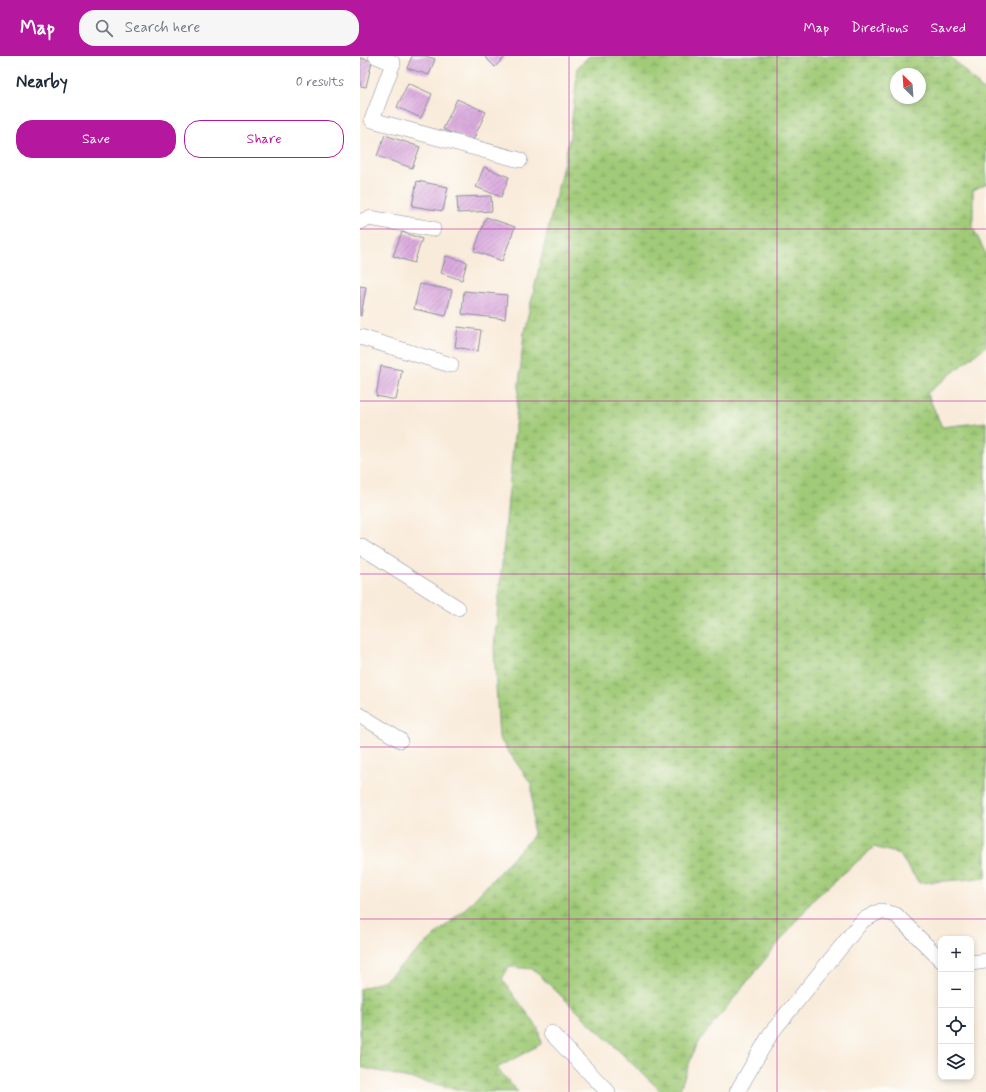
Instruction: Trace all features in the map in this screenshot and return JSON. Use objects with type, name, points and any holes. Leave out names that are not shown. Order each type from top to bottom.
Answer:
[{"type":"street","points":[[376,56],[393,63],[372,120],[520,160]]},
{"type":"street","points":[[360,222],[369,218],[432,229]]},
{"type":"street","points":[[360,337],[450,365]]},
{"type":"street","points":[[360,546],[458,608]]},
{"type":"street","points":[[360,715],[400,740]]},
{"type":"street","points":[[737,1092],[771,1033],[863,920],[881,911],[896,915],[938,957]]},
{"type":"street","points":[[974,963],[986,961]]},
{"type":"street","points":[[551,1033],[608,1092]]},
{"type":"green space","points":[[589,56],[950,56],[986,93],[986,184],[973,190],[973,228],[986,254],[986,346],[927,393],[942,427],[986,422],[986,878],[919,883],[899,854],[874,847],[814,899],[696,1045],[679,1092],[662,1092],[533,969],[509,967],[502,979],[538,1028],[541,1044],[497,1068],[518,1092],[470,1092],[360,1067],[360,989],[385,980],[468,906],[533,836],[532,785],[499,738],[494,648],[524,332],[570,136],[578,67]]},
{"type":"building","points":[[412,56],[426,56],[435,59],[429,75],[407,68]]},
{"type":"building","points":[[484,56],[506,56],[495,67]]},
{"type":"building","points":[[360,58],[372,61],[366,87],[360,86]]},
{"type":"building","points":[[408,83],[432,94],[421,118],[397,107]]},
{"type":"building","points":[[457,99],[486,112],[472,142],[443,129]]},
{"type":"building","points":[[385,135],[420,147],[412,168],[377,156]]},
{"type":"building","points":[[484,167],[509,177],[501,197],[476,187]]},
{"type":"building","points":[[417,181],[448,187],[443,211],[412,206]]},
{"type":"building","points":[[491,196],[492,211],[458,213],[457,197]]},
{"type":"building","points":[[486,217],[515,227],[502,261],[474,251]]},
{"type":"building","points":[[402,232],[422,239],[414,263],[393,256]]},
{"type":"building","points":[[446,256],[467,262],[462,280],[441,273]]},
{"type":"building","points":[[420,284],[452,290],[446,316],[414,309]]},
{"type":"building","points":[[360,286],[366,287],[361,316],[360,316]]},
{"type":"building","points":[[464,291],[507,295],[505,319],[462,314]]},
{"type":"building","points":[[458,327],[481,330],[478,351],[455,347]]},
{"type":"building","points":[[381,366],[402,370],[396,400],[376,396]]}]
